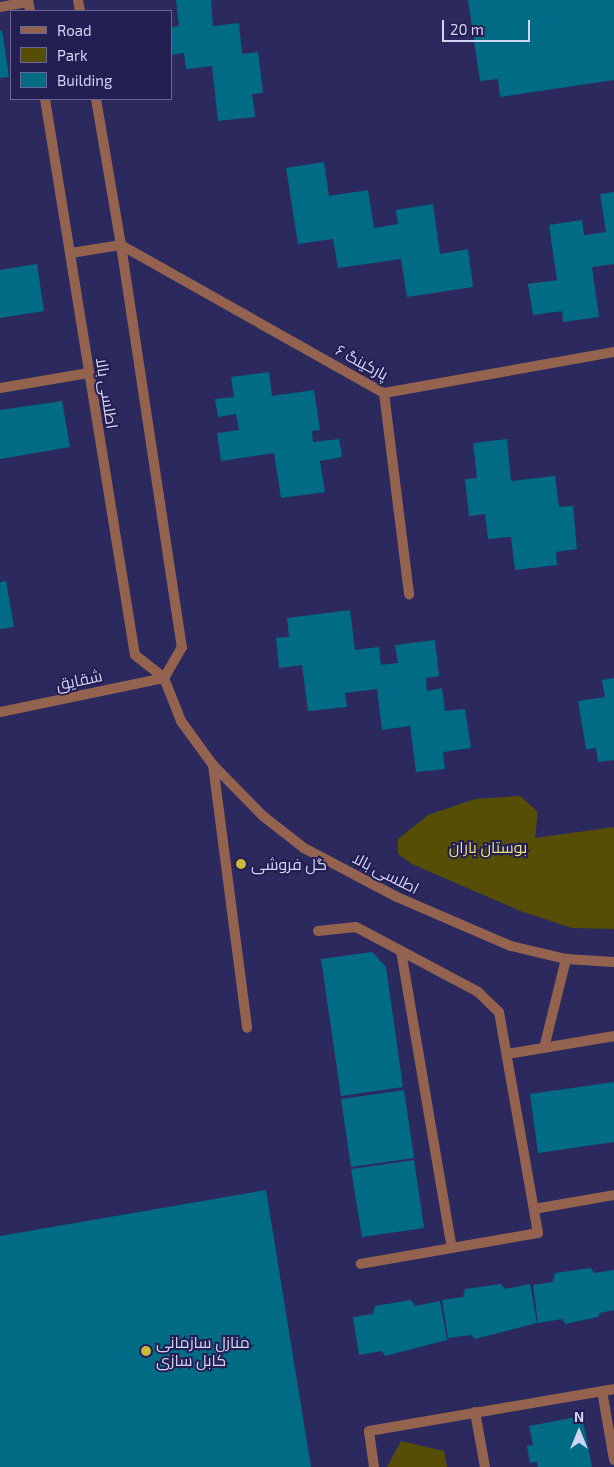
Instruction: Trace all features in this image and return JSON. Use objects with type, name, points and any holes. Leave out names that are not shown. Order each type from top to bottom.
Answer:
[{"type":"street","points":[[0,7],[28,4]]},
{"type":"street","name":"اطلسی بالا","points":[[45,100],[135,655],[164,678],[181,721],[214,765],[263,816],[304,848],[397,897],[511,946],[566,960],[614,962]]},
{"type":"street","points":[[96,100],[121,245],[182,648],[164,678]]},
{"type":"street","points":[[71,253],[121,245]]},
{"type":"street","name":"پارکینگ ۶","points":[[121,245],[384,393],[614,352]]},
{"type":"street","points":[[0,388],[88,373]]},
{"type":"street","points":[[384,393],[409,594]]},
{"type":"street","name":"شقایق","points":[[0,712],[164,678]]},
{"type":"street","points":[[214,765],[247,1028]]},
{"type":"street","points":[[318,931],[356,926],[478,992],[499,1012],[538,1233],[361,1264]]},
{"type":"street","points":[[400,951],[452,1248]]},
{"type":"street","points":[[544,1048],[566,960]]},
{"type":"street","points":[[506,1054],[614,1036]]},
{"type":"street","points":[[534,1209],[614,1195]]},
{"type":"street","points":[[374,1467],[369,1431],[614,1388]]},
{"type":"street","points":[[602,1391],[614,1460]]},
{"type":"street","points":[[476,1412],[485,1467]]},
{"type":"green space","name":"بوستان باران","points":[[520,796],[538,812],[535,838],[614,827],[614,929],[572,928],[523,912],[412,864],[398,854],[398,839],[428,815],[475,799]]},
{"type":"green space","points":[[401,1441],[444,1451],[447,1467],[387,1467]]},
{"type":"building","points":[[176,0],[211,0],[213,26],[239,23],[242,54],[258,52],[263,93],[252,94],[255,117],[218,121],[212,66],[186,69],[184,53],[172,55],[172,27],[179,26]]},
{"type":"building","points":[[468,0],[614,0],[614,80],[500,97],[498,79],[480,81]]},
{"type":"building","points":[[2,30],[9,77],[0,78],[0,31]]},
{"type":"building","points":[[324,162],[329,196],[368,190],[374,228],[398,224],[396,210],[433,204],[440,254],[468,249],[473,287],[407,297],[401,259],[338,268],[333,239],[298,244],[286,168]]},
{"type":"building","points":[[614,192],[614,264],[592,267],[599,317],[563,322],[562,311],[533,315],[528,284],[557,280],[549,225],[582,220],[584,235],[606,232],[600,194]]},
{"type":"building","points":[[37,264],[44,311],[0,318],[0,270]]},
{"type":"building","points":[[269,372],[272,396],[314,390],[320,430],[312,431],[313,442],[339,439],[342,457],[320,461],[325,492],[281,498],[274,453],[221,461],[217,433],[239,430],[236,414],[218,417],[215,399],[234,397],[231,377]]},
{"type":"building","points":[[62,401],[70,447],[0,459],[0,410]]},
{"type":"building","points":[[507,439],[511,481],[555,476],[559,507],[573,506],[577,549],[556,552],[557,565],[515,570],[511,537],[488,539],[485,514],[469,516],[465,479],[477,478],[473,443]]},
{"type":"building","points":[[6,581],[14,627],[0,629],[0,582]]},
{"type":"building","points":[[350,610],[355,650],[379,647],[381,665],[398,663],[395,645],[435,640],[439,676],[426,678],[427,691],[442,688],[445,711],[465,709],[471,748],[443,752],[445,769],[416,772],[410,726],[382,730],[377,689],[345,693],[347,707],[308,711],[302,665],[279,668],[276,638],[289,637],[287,618]]},
{"type":"building","points":[[614,678],[614,760],[598,762],[596,748],[586,749],[578,701],[605,697],[602,680]]},
{"type":"building","points":[[372,952],[386,967],[403,1087],[341,1096],[321,959]]},
{"type":"building","points":[[614,1082],[614,1142],[538,1153],[530,1094]]},
{"type":"building","points":[[404,1090],[414,1158],[351,1167],[341,1099]]},
{"type":"building","points":[[414,1160],[424,1228],[362,1237],[351,1169]]},
{"type":"building","name":"منازل سازمانی کابل سازی","points":[[266,1190],[311,1467],[0,1467],[0,1236]]},
{"type":"building","points":[[591,1268],[594,1273],[614,1270],[614,1310],[600,1313],[598,1317],[565,1324],[562,1319],[538,1323],[533,1285],[553,1282],[555,1273]]},
{"type":"building","points":[[501,1284],[505,1289],[530,1284],[537,1323],[475,1339],[471,1335],[448,1338],[442,1300],[463,1297],[465,1289]]},
{"type":"building","points":[[411,1300],[415,1306],[440,1301],[447,1340],[385,1356],[382,1351],[359,1355],[353,1317],[373,1314],[375,1306]]},
{"type":"building","points":[[582,1416],[592,1467],[538,1467],[537,1462],[530,1463],[527,1446],[533,1445],[529,1426]]},
{"type":"place","name":"گل فروشی","points":[[241,864]]},
{"type":"place","name":"منازل سازمانی کابل سازی","points":[[146,1351]]}]
